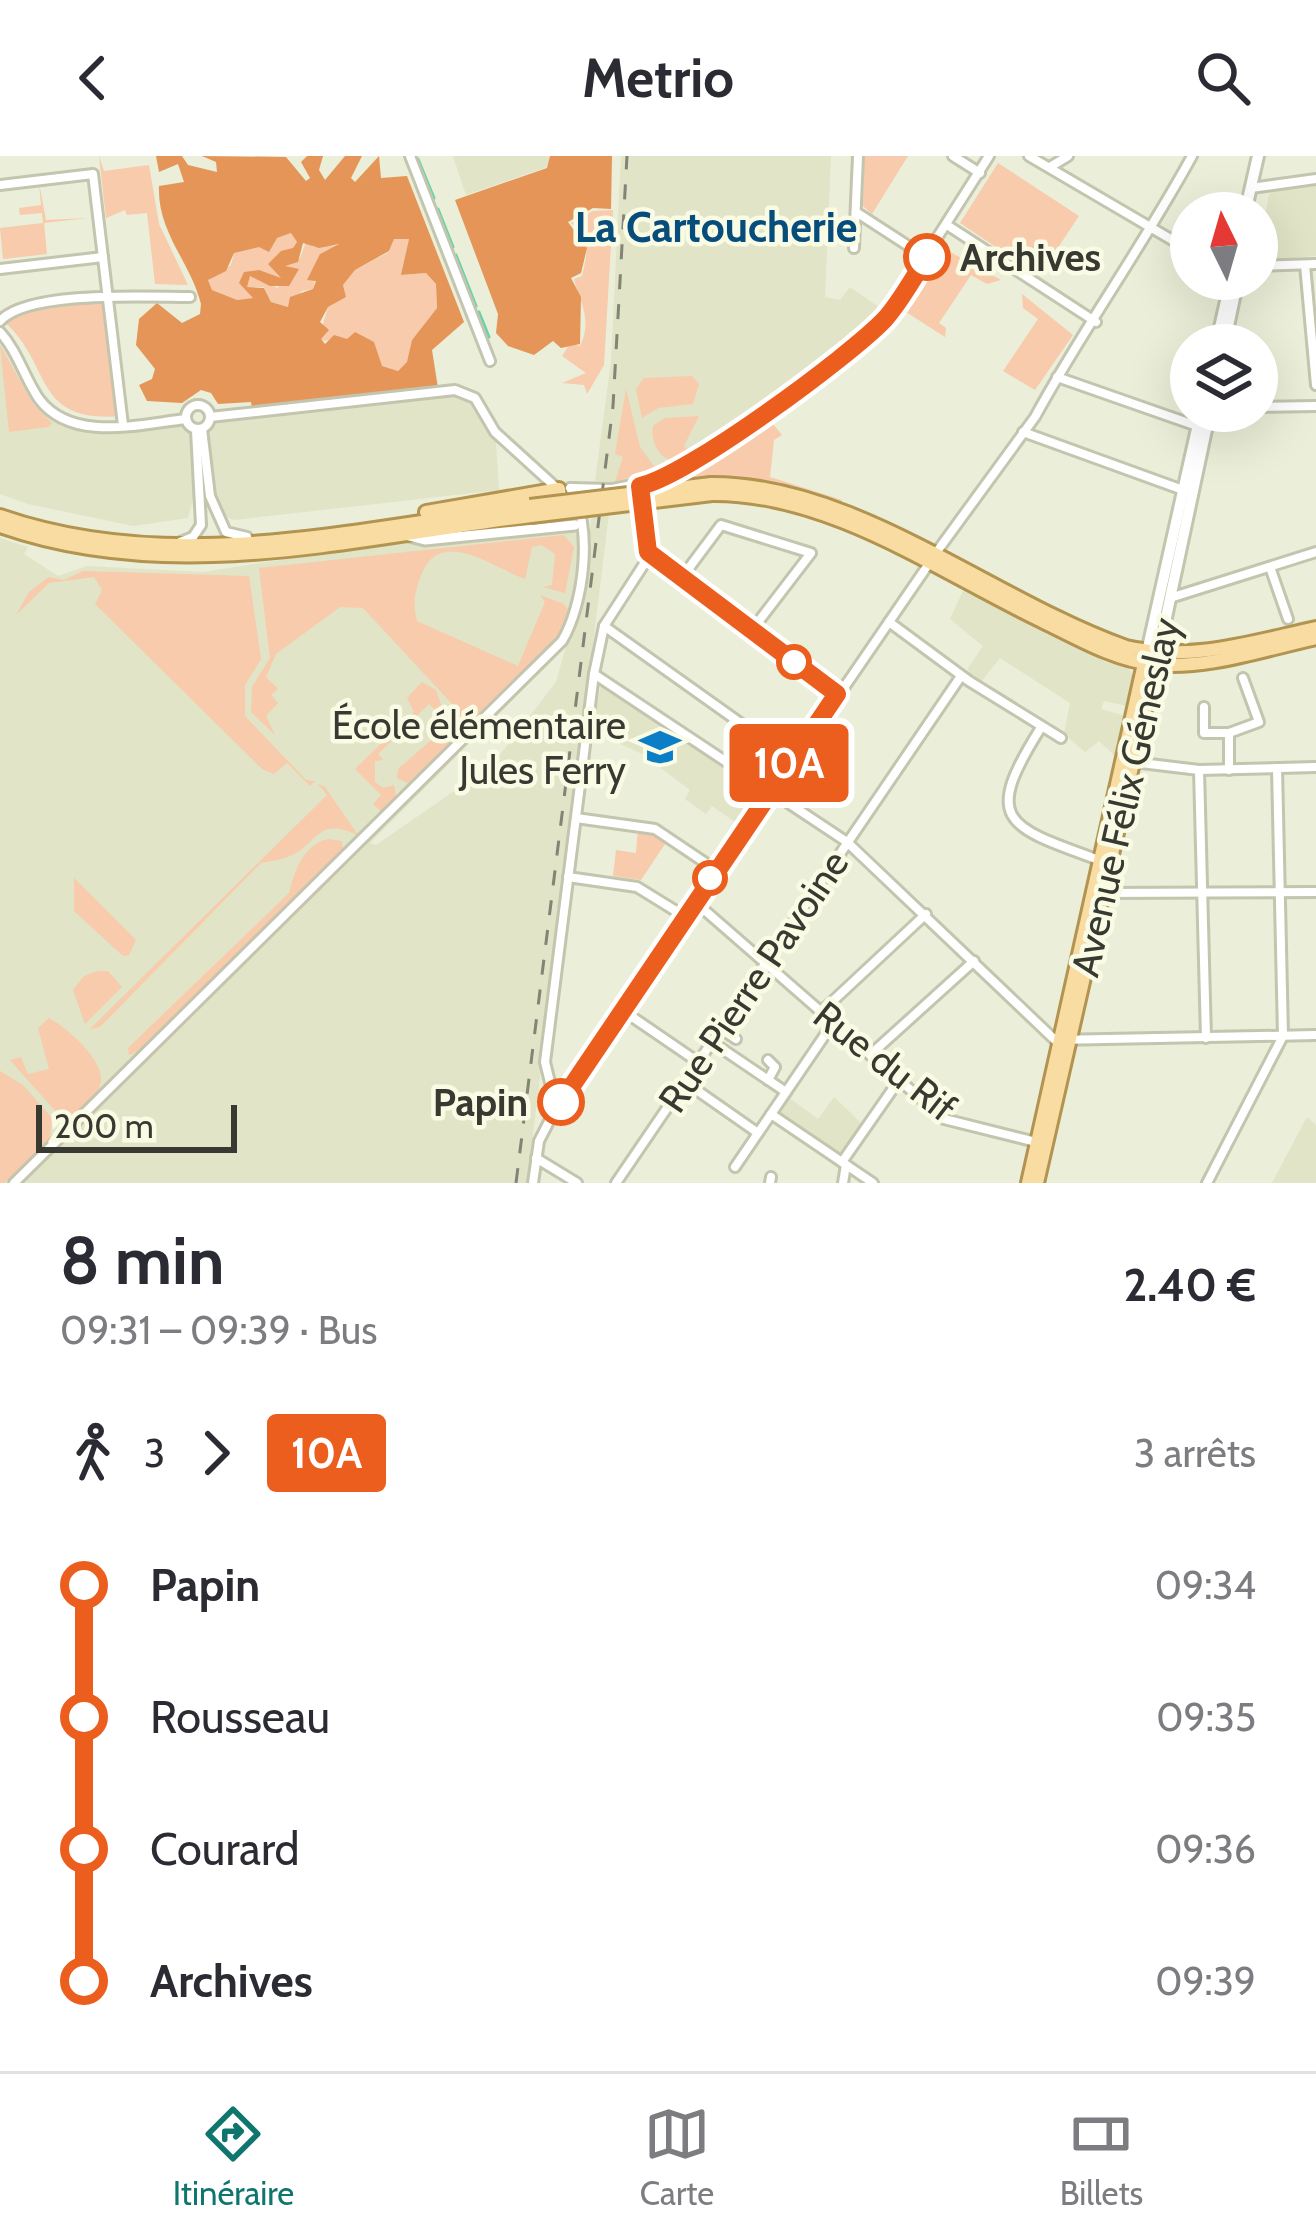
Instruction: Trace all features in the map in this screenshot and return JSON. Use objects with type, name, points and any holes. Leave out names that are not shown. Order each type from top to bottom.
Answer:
[{"type":"main road","points":[[1253,192],[1262,156]]},
{"type":"main road","name":"Avenue Félix Géneslay","points":[[1033,1183],[1098,892],[1133,762],[1183,490],[1200,432]]},
{"type":"main road","name":"Avenue Félix Géneslay","points":[[1098,892],[1100,860],[1170,598],[1201,432]]},
{"type":"main road","points":[[0,526],[72,547],[160,557],[233,555],[564,488]]},
{"type":"main road","points":[[0,516],[60,534],[138,547],[212,547],[711,489],[803,507],[1151,658],[1316,628]]},
{"type":"main road","points":[[926,560],[1075,637],[1151,658],[1196,662],[1316,638]]},
{"type":"main road","name":"Avenue Félix Géneslay","points":[[1033,1183],[1037,1142],[1065,1041]]},
{"type":"street","points":[[410,156],[490,361]]},
{"type":"street","points":[[854,248],[858,156]]},
{"type":"street","points":[[953,156],[980,173]]},
{"type":"street","points":[[564,488],[640,486],[682,469],[854,349],[888,315],[989,156]]},
{"type":"street","points":[[1029,156],[1170,241]]},
{"type":"street","points":[[1050,167],[1068,156]]},
{"type":"street","points":[[533,1183],[536,1158],[556,1108],[889,622],[926,560],[1023,432],[1096,322],[1192,156]]},
{"type":"street","points":[[0,185],[93,174],[123,425]]},
{"type":"street","points":[[1254,189],[1316,179]]},
{"type":"street","points":[[856,212],[927,257]]},
{"type":"street","points":[[947,225],[1096,322]]},
{"type":"street","points":[[0,268],[103,257]]},
{"type":"street","points":[[1278,266],[1311,265],[1316,385]]},
{"type":"street","points":[[0,321],[16,308],[108,298],[190,297]]},
{"type":"street","points":[[0,332],[38,397],[54,413],[82,425],[186,419],[199,429],[210,496],[221,528],[230,535],[277,539]]},
{"type":"street","points":[[1057,377],[1170,416]]},
{"type":"street","points":[[138,547],[183,541],[198,532],[202,505],[199,429],[210,417],[455,390],[475,398],[495,432],[564,488],[579,516]]},
{"type":"street","points":[[186,419],[197,405],[210,417]]},
{"type":"street","points":[[1278,407],[1316,406]]},
{"type":"street","points":[[1023,432],[1183,490]]},
{"type":"street","points":[[14,1183],[554,650],[573,620],[581,549],[579,516],[584,490],[593,485]]},
{"type":"street","points":[[556,1108],[545,1062],[594,674],[604,626],[648,552],[640,486]]},
{"type":"street","points":[[564,488],[579,516]]},
{"type":"street","points":[[392,526],[425,540],[579,516]]},
{"type":"street","points":[[683,576],[721,525],[811,553],[752,630]]},
{"type":"street","points":[[648,552],[837,694]]},
{"type":"street","points":[[1170,598],[1316,552]]},
{"type":"street","points":[[1270,567],[1288,620]]},
{"type":"street","points":[[889,622],[1040,729],[1061,737]]},
{"type":"street","points":[[604,626],[791,759]]},
{"type":"street","points":[[594,674],[847,842],[1065,1041],[1316,1035]]},
{"type":"street","name":"Rue Pierre Pavoine","points":[[616,1183],[961,676]]},
{"type":"street","points":[[1204,706],[1204,733],[1229,733],[1258,722],[1243,678]]},
{"type":"street","points":[[1040,729],[1009,780],[1007,806],[1023,827],[1100,860]]},
{"type":"street","points":[[1229,733],[1229,770]]},
{"type":"street","points":[[1133,762],[1199,770],[1316,767]]},
{"type":"street","points":[[1207,1183],[1283,1036],[1277,768]]},
{"type":"street","points":[[1199,770],[1206,1038]]},
{"type":"street","points":[[576,818],[656,829],[716,870]]},
{"type":"street","points":[[568,877],[638,887],[684,916]]},
{"type":"street","points":[[1098,892],[1316,892]]},
{"type":"street","name":"Rue du Rif","points":[[694,901],[944,1119],[1037,1142]]},
{"type":"street","points":[[821,1012],[926,914]]},
{"type":"street","points":[[870,1054],[974,962]]},
{"type":"street","points":[[622,1010],[698,1062]]},
{"type":"street","points":[[735,1167],[833,1023]]},
{"type":"street","points":[[721,1029],[736,1039]]},
{"type":"street","points":[[712,1042],[786,1092]]},
{"type":"street","points":[[768,1060],[775,1067],[768,1080]]},
{"type":"street","points":[[843,1183],[844,1163],[899,1080]]},
{"type":"street","points":[[685,1082],[758,1133]]},
{"type":"street","points":[[771,1114],[873,1183]]},
{"type":"street","points":[[536,1158],[577,1183]]},
{"type":"shaded area","points":[[99,156],[104,171],[149,165],[159,224],[188,285],[155,284],[147,213],[127,215],[125,210],[106,218]]},
{"type":"shaded area","points":[[156,156],[182,156],[188,165],[217,172],[216,162],[202,156],[286,157],[306,181],[310,178],[301,162],[307,156],[323,156],[319,170],[325,180],[345,156],[362,156],[351,178],[355,182],[379,156],[381,178],[407,176],[464,322],[432,350],[438,388],[252,409],[251,402],[218,404],[211,393],[201,390],[182,403],[147,401],[139,385],[152,379],[155,369],[136,345],[139,319],[157,303],[182,323],[200,314],[201,304],[160,203],[159,186],[184,182],[178,164],[159,172]],"holes":[[[291,233],[297,242],[293,248],[281,251],[268,264],[281,278],[259,270],[244,272],[239,283],[253,298],[237,300],[212,290],[208,280],[226,271],[234,253],[259,247],[269,252],[277,238]],[[394,239],[409,239],[401,275],[426,273],[436,284],[437,308],[412,340],[407,362],[398,371],[382,366],[374,342],[355,332],[347,339],[334,335],[325,344],[321,339],[329,330],[320,322],[328,307],[346,297],[343,285],[355,270],[389,251]],[[303,243],[319,248],[339,244],[320,254],[307,280],[316,281],[313,289],[290,297],[288,307],[271,302],[264,288],[247,287],[250,276],[270,286],[289,286],[299,269],[285,266],[298,262]]]},
{"type":"shaded area","points":[[453,156],[549,156],[551,160],[547,167],[466,195]]},
{"type":"shaded area","points":[[550,156],[612,156],[611,209],[593,208],[568,222],[587,248],[581,273],[571,278],[581,297],[580,344],[561,348],[553,341],[534,355],[508,346],[496,333],[498,314],[455,200],[547,168]]},
{"type":"shaded area","points":[[621,156],[831,156],[825,297],[840,300],[850,287],[883,310],[854,342],[711,441],[650,475],[615,482],[595,481],[611,362]]},
{"type":"shaded area","points":[[864,156],[908,156],[872,214],[863,206]]},
{"type":"shaded area","points":[[998,163],[1079,216],[1039,276],[960,223]]},
{"type":"shaded area","points":[[1316,182],[1316,256],[1278,259],[1278,192],[1272,192]]},
{"type":"shaded area","points":[[39,183],[46,220],[88,218],[44,223],[47,254],[3,259],[0,228],[43,223],[42,213],[20,215],[19,208],[41,205]]},
{"type":"shaded area","points":[[613,210],[604,365],[587,394],[584,385],[562,383],[586,373],[562,356],[570,344],[580,346],[585,328],[574,279],[582,276],[586,246],[571,223],[593,211]]},
{"type":"shaded area","points":[[291,233],[297,242],[278,271],[282,278],[244,273],[240,284],[255,298],[236,300],[212,290],[208,280],[231,265],[234,253]]},
{"type":"shaded area","points":[[394,238],[409,239],[402,275],[426,273],[436,284],[437,308],[412,340],[408,362],[398,371],[382,366],[348,339],[318,341],[328,307],[346,297],[343,285],[355,270],[389,252]]},
{"type":"shaded area","points":[[306,242],[314,247],[339,245],[320,254],[313,289],[302,291],[288,307],[271,302],[264,287],[246,287],[250,276],[278,288],[284,266],[300,258]]},
{"type":"shaded area","points":[[943,248],[1001,280],[987,284],[971,275],[939,323],[946,328],[945,337],[903,310]]},
{"type":"shaded area","points":[[1022,294],[1073,335],[1035,390],[1003,371],[1038,319],[1023,308]]},
{"type":"shaded area","points":[[108,298],[122,416],[93,416],[57,400],[18,336],[1,319],[16,308]]},
{"type":"shaded area","points":[[0,332],[45,406],[82,425],[186,422],[196,429],[207,426],[210,417],[466,392],[511,443],[496,443],[499,490],[234,520],[223,516],[214,487],[196,489],[188,518],[133,526],[28,504],[0,494]]},
{"type":"shaded area","points":[[0,345],[33,404],[52,423],[48,427],[9,432]]},
{"type":"shaded area","points":[[692,376],[699,384],[693,404],[658,408],[642,418],[636,389],[644,378]]},
{"type":"shaded area","points":[[626,389],[640,447],[656,469],[615,482],[623,457],[615,454]]},
{"type":"shaded area","points":[[699,416],[684,446],[687,449],[708,437],[710,441],[678,461],[661,455],[653,426],[665,418]]},
{"type":"shaded area","points":[[767,417],[782,435],[774,440],[770,477],[842,500],[840,505],[760,482],[676,482]]},
{"type":"shaded area","points":[[609,513],[527,1183],[0,1183],[0,538],[28,547],[24,554],[58,576],[87,566],[203,572],[370,546],[575,525],[581,549],[587,550],[592,514]],"holes":[[[566,646],[556,682],[492,765],[376,845],[370,843]]]},
{"type":"shaded area","points":[[564,535],[574,547],[565,593],[543,587],[552,585],[555,554],[542,545],[532,547],[525,579],[455,552],[431,560],[422,573],[415,597],[417,621],[518,666],[545,602],[540,595],[568,610],[560,635],[410,784],[397,778],[398,769],[452,722],[454,706],[363,608],[340,607],[276,654],[266,677],[278,689],[271,695],[278,703],[266,716],[275,735],[251,712],[252,687],[270,658],[259,568]]},
{"type":"shaded area","points":[[83,571],[249,576],[261,659],[245,685],[245,716],[306,780],[315,781],[310,786],[287,763],[274,774],[262,769],[95,604],[102,590],[94,577],[49,583],[16,615],[29,592],[49,577],[64,580]]},
{"type":"shaded area","points":[[963,591],[1106,662],[1127,666],[1134,677],[1127,706],[1104,701],[1101,709],[1125,716],[1116,757],[1099,741],[1085,752],[1064,734],[1070,703],[1000,658],[980,683],[970,677],[968,668],[983,646],[950,619]]},
{"type":"shaded area","points":[[422,682],[436,690],[442,707],[439,714],[429,704],[378,754],[383,760],[375,761],[375,782],[383,788],[394,785],[396,796],[381,811],[373,804],[381,795],[355,769],[414,712],[407,698]]},
{"type":"shaded area","name":"École élémentaire Jules Ferry","points":[[602,682],[758,791],[738,824],[712,806],[706,814],[685,799],[690,790],[642,754],[591,730]]},
{"type":"shaded area","points":[[318,784],[325,787],[358,835],[325,830],[300,851],[261,863],[100,1027],[90,1029],[327,795]]},
{"type":"shaded area","points":[[638,827],[669,838],[641,880],[613,876],[616,850],[636,853]]},
{"type":"shaded area","points":[[328,839],[342,841],[343,849],[144,1049],[129,1055],[128,1048],[289,893],[306,853]]},
{"type":"shaded area","points":[[74,878],[136,940],[129,955],[123,956],[74,911]]},
{"type":"shaded area","points":[[108,971],[122,987],[85,1024],[73,990],[84,976]]},
{"type":"shaded area","points":[[49,1018],[84,1047],[101,1077],[94,1096],[65,1122],[10,1060],[21,1057],[28,1074],[49,1069],[38,1028]]},
{"type":"shaded area","points":[[0,1071],[23,1085],[52,1118],[50,1140],[5,1183],[0,1183]]},
{"type":"shaded area","points":[[788,1097],[818,1119],[834,1097],[863,1125],[842,1156],[780,1113]]},
{"type":"shaded area","points":[[1307,1117],[1316,1125],[1316,1183],[1272,1183]]},
{"type":"waterway","points":[[418,159],[434,198]]},
{"type":"waterway","points":[[438,209],[453,247]]},
{"type":"waterway","points":[[456,255],[476,306]]},
{"type":"waterway","points":[[479,312],[489,337]]},
{"type":"railway","points":[[516,1183],[613,406],[627,156]]},
{"type":"bus line","name":"10A","points":[[561,1102],[837,694],[648,552],[640,486],[682,469],[854,349],[888,315],[927,257]]},
{"type":"place","name":"Archives","points":[[927,257]]},
{"type":"place","name":"École élémentaire Jules Ferry","points":[[660,747]]},
{"type":"place","name":"Papin","points":[[561,1102]]},
{"type":"district","name":"La Cartoucherie","points":[[716,227]]}]
